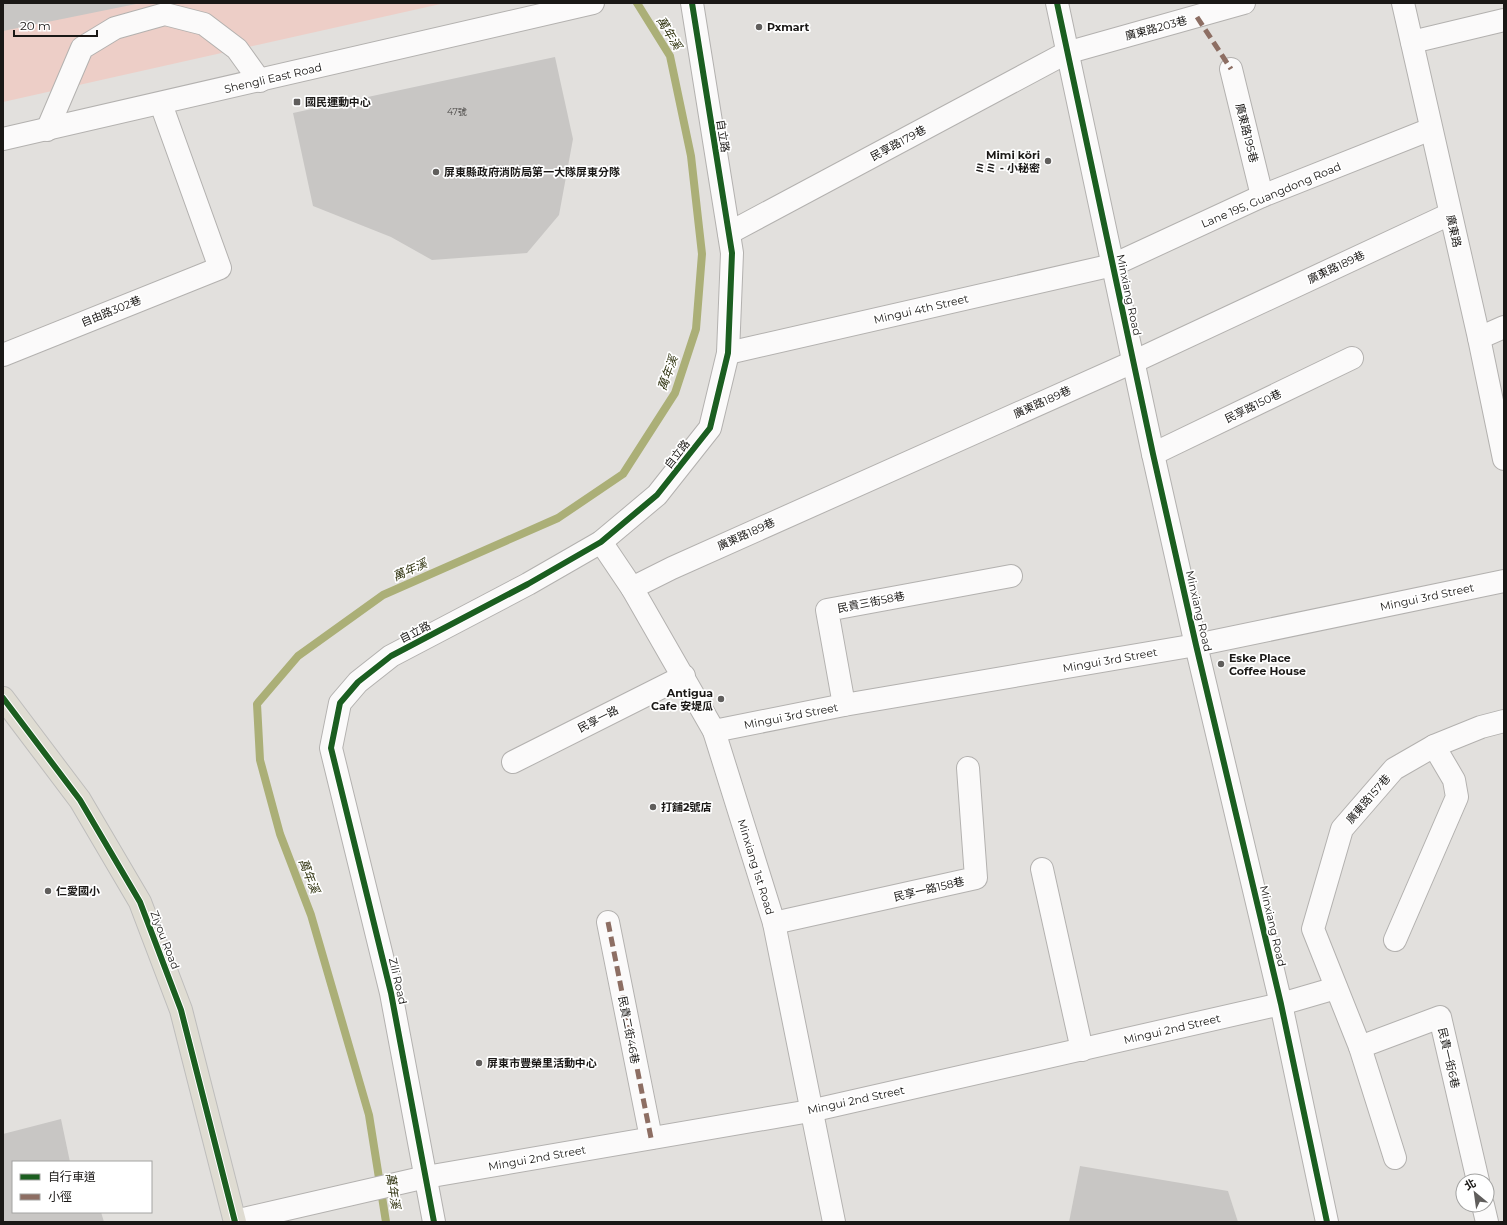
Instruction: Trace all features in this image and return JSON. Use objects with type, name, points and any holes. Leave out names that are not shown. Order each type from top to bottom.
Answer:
[{"type":"main road","name":"Ziyou Road","points":[[3,698],[80,800],[140,902],[181,1010],[235,1222]]},
{"type":"street","name":"Shengli East Road","points":[[3,139],[260,81],[542,9],[593,3]]},
{"type":"street","name":"自立路","points":[[331,748],[340,703],[358,682],[391,656],[528,584],[601,542],[657,495],[710,428],[728,353],[732,253],[692,3]]},
{"type":"street","name":"Minxiang Road","points":[[1057,3],[1066,53],[1153,454],[1196,645],[1282,1004],[1327,1222]]},
{"type":"street","name":"廣東路203巷","points":[[1066,53],[1244,3]]},
{"type":"street","name":"廣東路","points":[[1403,3],[1479,338],[1504,459]]},
{"type":"street","points":[[47,130],[82,48],[115,28],[165,14],[204,24],[237,49],[260,81]]},
{"type":"street","points":[[1412,42],[1504,20]]},
{"type":"street","name":"民享路179巷","points":[[729,233],[1066,53]]},
{"type":"street","name":"廣東路195巷","points":[[1231,69],[1262,196]]},
{"type":"street","name":"自由路302巷","points":[[3,355],[220,268],[161,104]]},
{"type":"street","name":"Lane 195, Guangdong Road","points":[[1113,265],[1262,196],[1431,129]]},
{"type":"street","name":"廣東路189巷","points":[[632,588],[672,568],[1133,362],[1450,214]]},
{"type":"street","name":"Mingui 4th Street","points":[[728,353],[1113,265]]},
{"type":"street","points":[[1479,338],[1504,327]]},
{"type":"street","name":"民享路150巷","points":[[1153,454],[1352,358]]},
{"type":"street","name":"Minxiang 1st Road","points":[[601,542],[632,588],[684,676],[714,731],[774,923],[810,1111],[834,1222]]},
{"type":"street","name":"民貴三街58巷","points":[[844,705],[827,610],[1011,576]]},
{"type":"street","name":"Mingui 3rd Street","points":[[714,731],[844,705],[1196,645],[1504,581]]},
{"type":"street","name":"民享一路","points":[[513,762],[684,676]]},
{"type":"street","name":"廣東路157巷","points":[[1396,1158],[1360,1047],[1313,929],[1342,829],[1394,768],[1434,746],[1481,727],[1504,721]]},
{"type":"street","points":[[1395,940],[1457,797],[1454,780],[1434,746]]},
{"type":"street","name":"Zili Road","points":[[331,748],[391,993],[416,1179],[434,1222]]},
{"type":"street","name":"民享一路158巷","points":[[774,923],[976,878],[968,768]]},
{"type":"street","points":[[1042,869],[1082,1050]]},
{"type":"street","name":"民貴二街46巷","points":[[608,922],[651,1138]]},
{"type":"street","name":"Mingui 2nd Street","points":[[235,1222],[416,1179],[810,1111],[1282,1004],[1336,988]]},
{"type":"street","name":"民貴一街6巷","points":[[1360,1047],[1440,1017],[1476,1173]]},
{"type":"shaded area","points":[[3,3],[445,3],[3,102]]},
{"type":"building","points":[[3,3],[136,3],[136,4],[3,31]]},
{"type":"building","name":"屏東縣政府消防局第一大隊屏東分隊","points":[[555,57],[573,139],[559,215],[527,253],[432,260],[391,237],[313,206],[293,113]]},
{"type":"building","points":[[61,1119],[70,1161],[12,1161],[12,1213],[101,1213],[104,1222],[3,1222],[3,1134]]},
{"type":"building","points":[[1080,1166],[1228,1191],[1238,1222],[1069,1222]]},
{"type":"waterway","name":"萬年溪","points":[[386,1222],[369,1115],[311,915],[280,834],[260,760],[257,704],[298,656],[383,595],[558,518],[623,474],[675,393],[696,329],[702,254],[691,156],[670,56],[637,3]]},
{"type":"marked path","points":[[1197,17],[1231,69]]},
{"type":"marked path","points":[[608,922],[651,1138]]},
{"type":"cycle path","points":[[434,1222],[391,993],[331,748],[340,703],[358,682],[391,656],[528,584],[601,542],[657,495],[710,428],[728,353],[732,253],[692,3]]},
{"type":"cycle path","points":[[1057,3],[1153,454],[1196,645],[1281,1004],[1327,1222]]},
{"type":"cycle path","points":[[3,698],[80,800],[140,902],[181,1010],[235,1222]]},
{"type":"place","name":"Pxmart","points":[[759,27]]},
{"type":"place","name":"國民運動中心","points":[[297,102]]},
{"type":"place","name":"Mimi köri ミミ - 小秘密","points":[[1048,161]]},
{"type":"place","name":"屏東縣政府消防局第一大隊屏東分隊","points":[[436,172]]},
{"type":"place","name":"Eske Place Coffee House","points":[[1221,664]]},
{"type":"place","name":"Antigua Cafe 安堤瓜","points":[[721,699]]},
{"type":"place","name":"打舖2號店","points":[[653,807]]},
{"type":"place","name":"仁愛國小","points":[[48,891]]},
{"type":"place","name":"屏東市豐榮里活動中心","points":[[479,1063]]}]
